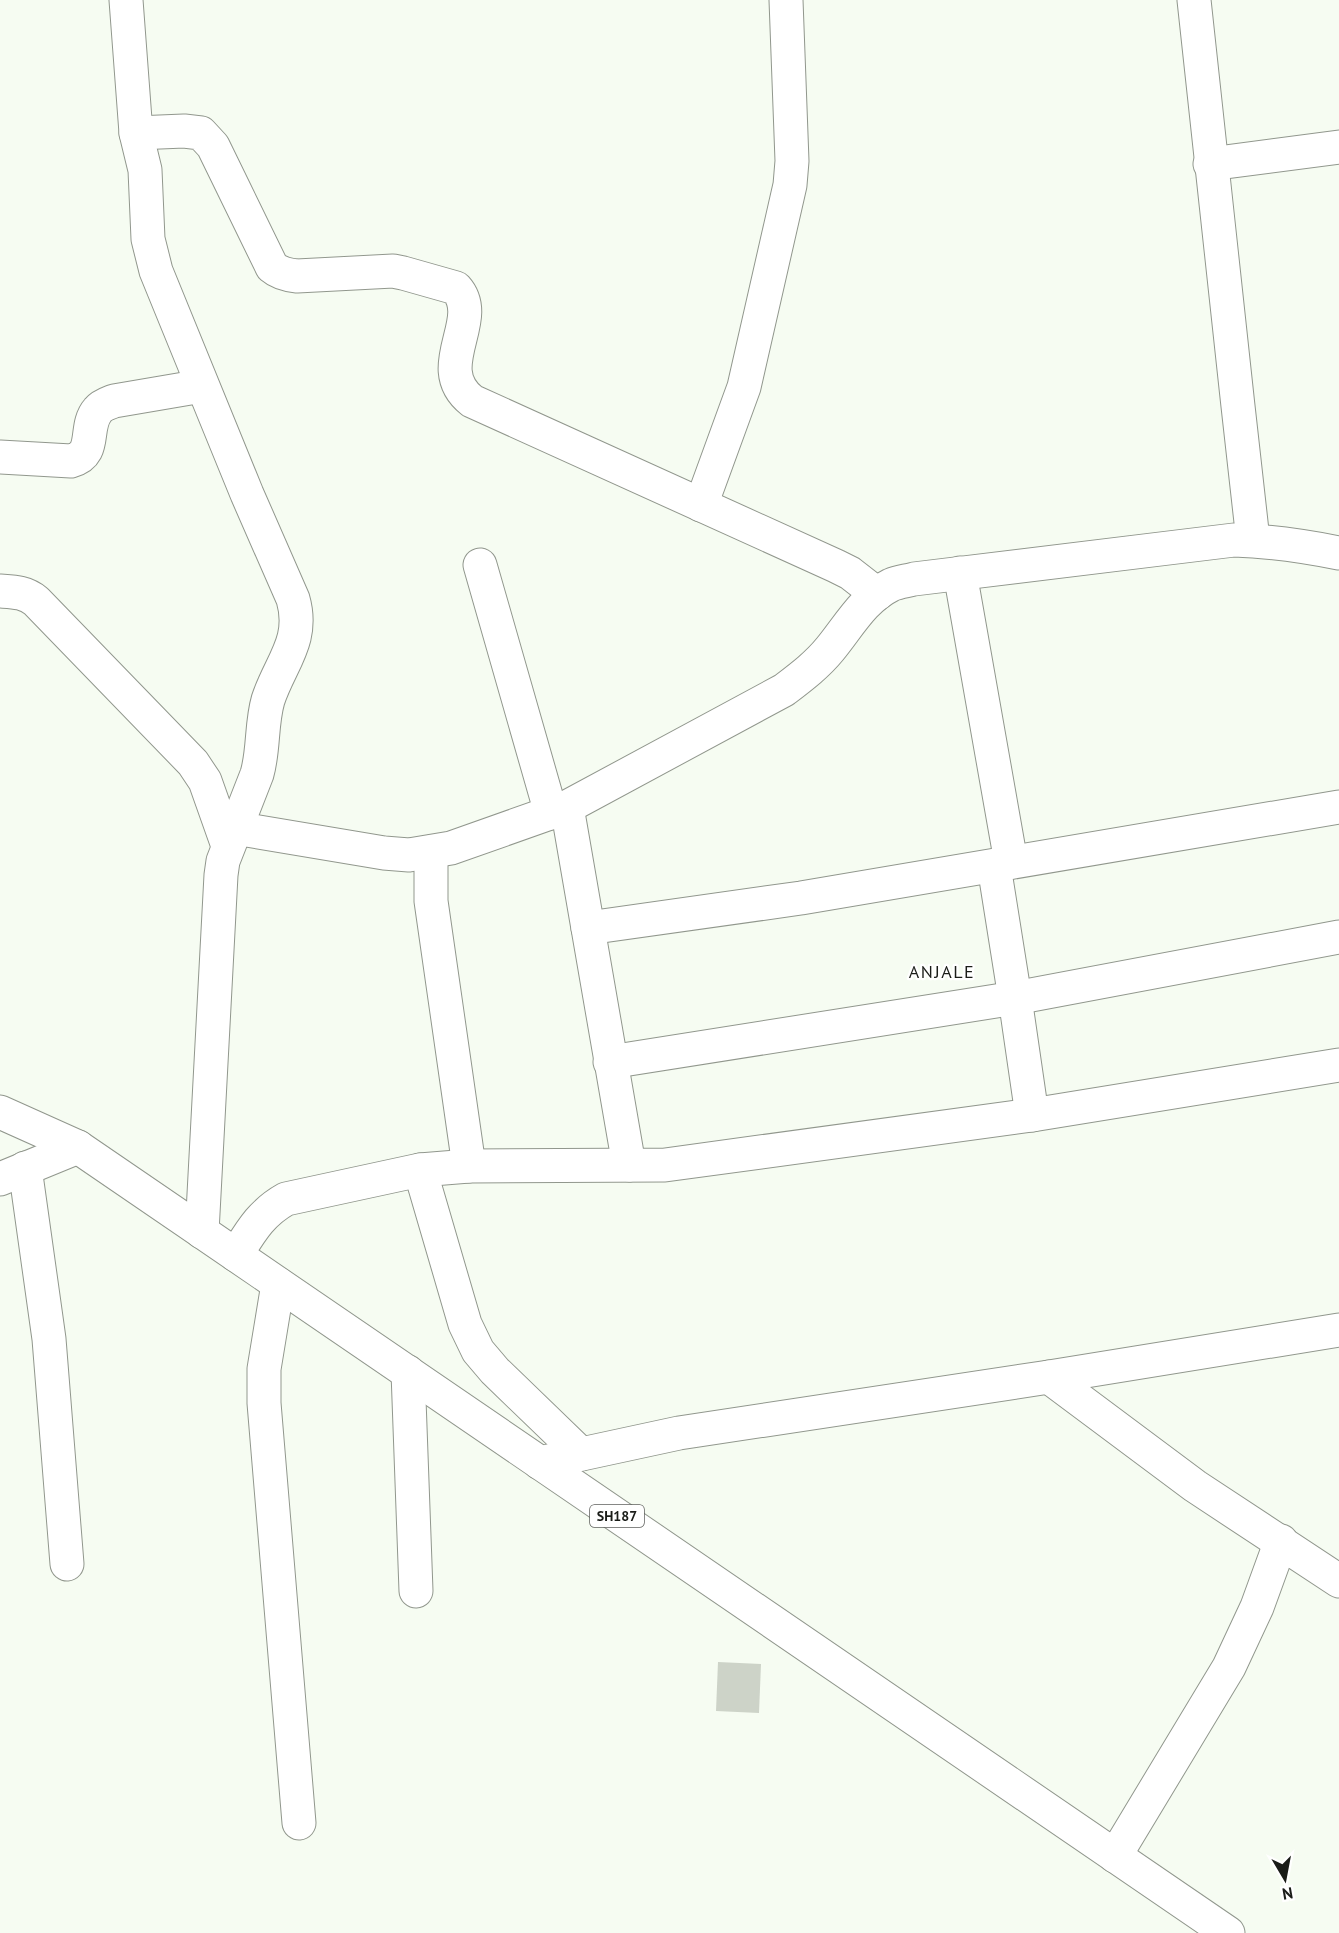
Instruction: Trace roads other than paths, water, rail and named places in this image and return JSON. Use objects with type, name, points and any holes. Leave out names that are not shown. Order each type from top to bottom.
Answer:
[{"type":"street","points":[[126,0],[136,133],[145,170],[148,239],[152,257],[202,386],[293,598],[297,620],[294,642],[268,700],[262,759],[223,861],[201,1232]]},
{"type":"street","points":[[701,505],[744,387],[790,185],[792,161],[786,0]]},
{"type":"street","points":[[1194,0],[1210,164],[1253,540]]},
{"type":"street","points":[[136,133],[184,131],[201,133],[213,146],[272,267],[277,271],[297,276],[393,272],[456,288],[462,294],[466,310],[454,362],[457,382],[463,394],[472,401],[836,566],[850,573],[877,594]]},
{"type":"street","points":[[1210,164],[1339,147]]},
{"type":"street","points":[[0,457],[70,461],[79,459],[85,453],[97,411],[104,405],[114,401],[202,386]]},
{"type":"street","points":[[232,837],[409,855],[451,848],[559,810],[784,690],[810,670],[861,607],[893,584],[960,573],[1234,540],[1294,544],[1339,554]]},
{"type":"street","points":[[480,566],[559,810],[588,928],[628,1165]]},
{"type":"street","points":[[960,573],[1002,864],[1015,998],[1032,1115]]},
{"type":"street","points":[[0,591],[20,592],[36,602],[193,763],[205,781],[232,837]]},
{"type":"street","points":[[588,928],[801,898],[1339,807]]},
{"type":"street","points":[[430,852],[431,901],[469,1166]]},
{"type":"street","points":[[610,1062],[1015,998],[1339,937]]},
{"type":"street","points":[[236,1255],[259,1219],[273,1206],[286,1199],[420,1170],[469,1166],[664,1165],[1032,1115],[1339,1065]]},
{"type":"street","name":"SH187","points":[[0,1112],[78,1147],[1228,1933]]},
{"type":"street","points":[[67,1564],[49,1339],[12,1173],[78,1147]]},
{"type":"street","points":[[420,1170],[465,1324],[477,1351],[581,1454]]},
{"type":"street","points":[[278,1284],[264,1369],[264,1403],[298,1823]]},
{"type":"street","points":[[540,1463],[679,1433],[1339,1330]]},
{"type":"street","points":[[408,1372],[416,1591]]},
{"type":"street","points":[[1049,1377],[1195,1486],[1339,1581]]},
{"type":"street","points":[[1115,1856],[1229,1667],[1257,1607],[1281,1541]]},
{"type":"district","name":"ANJALE","points":[[942,971]]}]
